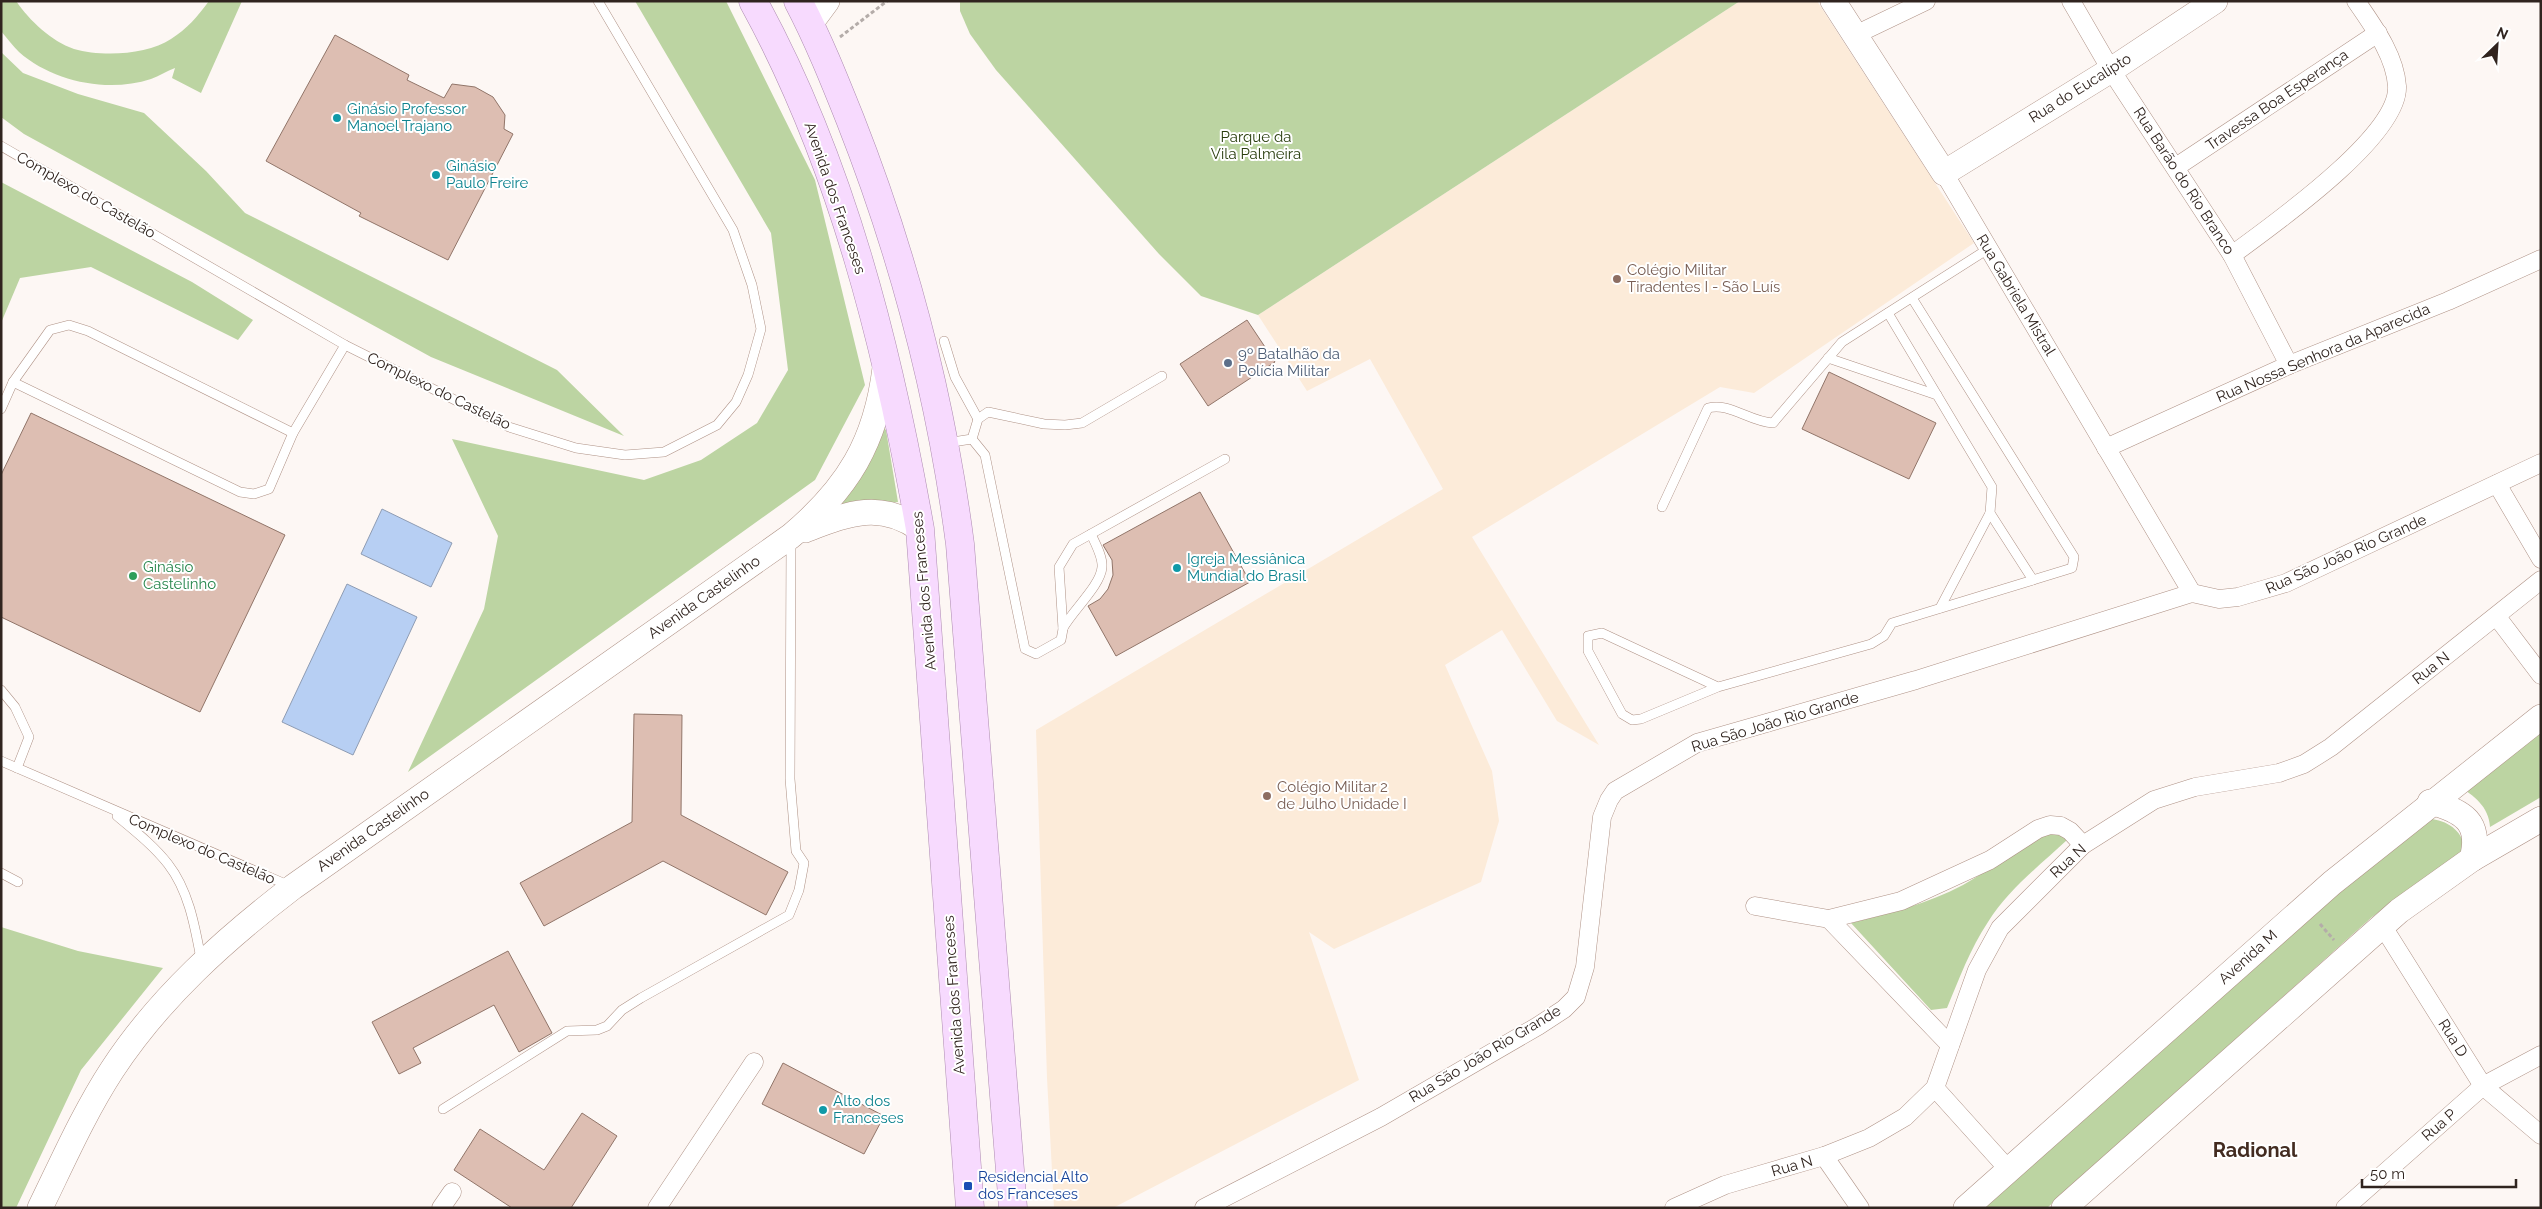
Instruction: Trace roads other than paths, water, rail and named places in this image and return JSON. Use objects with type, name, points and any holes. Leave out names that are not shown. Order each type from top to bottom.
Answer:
[{"type":"main road","name":"Avenida dos Franceses","points":[[753,1],[806,114],[845,218],[886,361],[904,436],[920,528],[970,1208]]},
{"type":"main road","points":[[804,13],[822,50],[863,152],[902,265],[926,355],[945,443],[960,544],[1012,1208]]},
{"type":"street","points":[[804,13],[827,1]]},
{"type":"street","name":"Rua Gabriela Mistral","points":[[1833,1],[1944,173],[2192,593]]},
{"type":"street","points":[[1855,35],[1926,1]]},
{"type":"street","name":"Rua Barão do Rio Branco","points":[[2071,1],[2111,70],[2232,255],[2289,365]]},
{"type":"street","name":"Rua do Eucalípto","points":[[1944,173],[2111,70],[2215,1]]},
{"type":"street","points":[[2232,255],[2310,196],[2366,143],[2387,119],[2397,88],[2393,68],[2378,33],[2356,1]]},
{"type":"street","name":"Travessa Boa Esperança","points":[[2176,167],[2378,33]]},
{"type":"street","name":"Rua Nossa Senhora da Aparecida","points":[[2106,448],[2289,365],[2448,300],[2541,259]]},
{"type":"street","name":"Avenida Castelinho","points":[[40,1208],[82,1121],[112,1070],[145,1025],[202,964],[243,926],[293,887],[791,536],[823,508],[858,460],[875,424],[881,400],[886,361]]},
{"type":"street","name":"Rua São João Rio Grande","points":[[1204,1208],[1381,1117],[1564,1009],[1576,997],[1585,967],[1602,817],[1615,791],[1697,743],[1916,680],[2192,593],[2219,599],[2238,598],[2269,589],[2541,463]]},
{"type":"street","points":[[2497,484],[2541,559]]},
{"type":"street","name":"Avenida Castelinho","points":[[791,536],[846,515],[868,512],[888,513],[920,528]]},
{"type":"street","name":"Rua N","points":[[1674,1208],[1725,1185],[1824,1156],[1869,1138],[1906,1117],[1935,1088],[1977,970],[2000,928],[2083,846],[2154,800],[2195,787],[2279,774],[2304,764],[2331,747],[2541,580]]},
{"type":"street","points":[[2497,616],[2541,675]]},
{"type":"street","name":"Avenida M","points":[[1966,1208],[2306,906],[2430,802],[2541,717]]},
{"type":"street","points":[[2430,802],[2461,814],[2471,824],[2476,844],[2472,858]]},
{"type":"street","points":[[2064,1208],[2382,925],[2472,858],[2541,818]]},
{"type":"street","points":[[1756,906],[1828,919],[1902,901],[1990,860],[2038,829],[2050,825],[2061,826],[2070,831],[2083,846]]},
{"type":"street","points":[[1828,919],[1950,1045]]},
{"type":"street","name":"Rua D","points":[[2382,925],[2483,1086],[2541,1136]]},
{"type":"street","name":"Rua P","points":[[2345,1208],[2483,1086],[2541,1055]]},
{"type":"street","points":[[658,1208],[754,1062]]},
{"type":"street","points":[[1935,1088],[2008,1169]]},
{"type":"street","points":[[1824,1156],[1860,1208]]},
{"type":"street","points":[[442,1208],[452,1192]]},
{"type":"lane","name":"Complexo do Castelão","points":[[1,146],[345,345],[509,426],[576,448],[625,455],[664,452],[716,425],[736,402],[748,374],[761,329],[752,285],[733,230],[598,1]]},
{"type":"lane","points":[[1662,507],[1708,408],[1718,406],[1759,422],[1772,422],[1842,342],[1988,248]]},
{"type":"lane","points":[[1718,687],[1602,633],[1588,636],[1588,651],[1622,714],[1632,720],[1641,719],[1718,687],[1871,644],[1884,636],[1892,623],[2072,568],[2074,557],[1912,298]]},
{"type":"lane","points":[[1888,313],[1992,487],[1990,513],[1940,608]]},
{"type":"lane","points":[[1,409],[13,382],[50,330],[69,325],[88,331],[293,433]]},
{"type":"lane","points":[[944,341],[955,377],[978,419],[972,439]]},
{"type":"lane","points":[[13,382],[240,492],[254,494],[269,489],[293,433],[345,345]]},
{"type":"lane","points":[[1828,358],[1937,395]]},
{"type":"lane","points":[[978,419],[993,412],[1044,424],[1065,425],[1082,423],[1162,376]]},
{"type":"lane","points":[[945,443],[972,439]]},
{"type":"lane","points":[[972,439],[985,455],[1024,649],[1036,654],[1061,640],[1063,628],[1059,566],[1073,544],[1225,459]]},
{"type":"lane","points":[[1990,513],[2033,580]]},
{"type":"lane","points":[[1063,628],[1070,614],[1098,582],[1102,566],[1091,534]]},
{"type":"lane","points":[[443,1109],[567,1031],[597,1030],[607,1026],[622,1010],[641,998],[789,915],[799,890],[804,863],[796,851],[790,779],[791,536]]},
{"type":"lane","points":[[1,690],[16,707],[29,737],[17,768]]},
{"type":"lane","name":"Complexo do Castelão","points":[[1,761],[112,810],[191,841],[293,887]]},
{"type":"lane","name":"Complexo do Castelão","points":[[112,810],[169,865],[183,889],[193,917],[202,964]]},
{"type":"lane","points":[[1,873],[18,882]]},
{"type":"water","points":[[382,509],[452,543],[431,587],[361,554]]},
{"type":"water","points":[[347,584],[417,617],[353,755],[282,722]]},
{"type":"place","name":"Ginásio Professor Manoel Trajano","points":[[337,118]]},
{"type":"place","name":"Ginásio Paulo Freire","points":[[436,175]]},
{"type":"place","name":"Colégio Militar Tiradentes I - São Luís","points":[[1617,279]]},
{"type":"place","name":"9º Batalhão da Polícia Militar","points":[[1228,363]]},
{"type":"place","name":"Igreja Messiânica Mundial do Brasil","points":[[1177,568]]},
{"type":"place","name":"Ginásio Castelinho","points":[[133,576]]},
{"type":"place","name":"Colégio Militar 2 de Julho Unidade I","points":[[1267,796]]},
{"type":"place","name":"Alto dos Franceses","points":[[823,1110]]},
{"type":"place","name":"Residencial Alto dos Franceses","points":[[968,1186]]},
{"type":"district","name":"Radional","points":[[2255,1150]]},
{"type":"park label","name":"Parque da Vila Palmeira","points":[[1256,146]]}]
